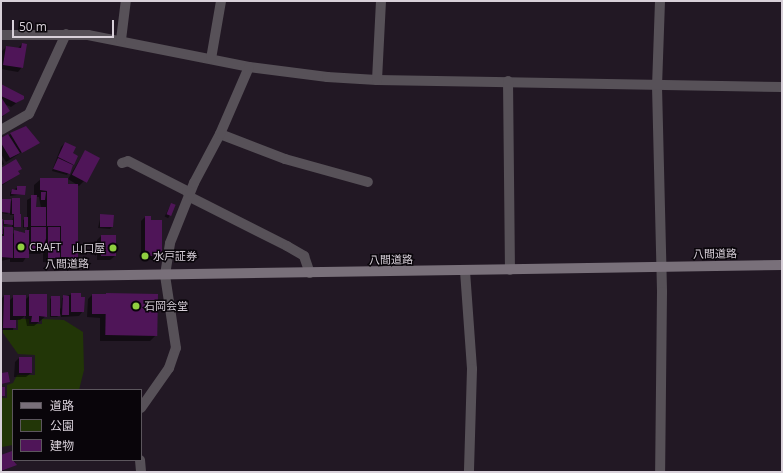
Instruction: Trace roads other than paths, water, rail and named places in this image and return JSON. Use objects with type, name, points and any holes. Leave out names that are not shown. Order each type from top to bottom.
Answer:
[{"type":"main road","name":"八間道路","points":[[1,277],[782,265]]},
{"type":"street","points":[[121,40],[126,1]]},
{"type":"street","points":[[210,59],[221,1]]},
{"type":"street","points":[[377,80],[381,1]]},
{"type":"street","points":[[660,1],[657,86],[661,267],[660,472]]},
{"type":"street","points":[[1,130],[29,114],[66,34]]},
{"type":"street","points":[[1,35],[66,34],[121,40],[249,67],[377,80],[508,81],[657,86],[782,87]]},
{"type":"street","points":[[142,407],[169,368],[176,348],[165,275],[170,244],[190,197],[194,183],[220,134],[249,67]]},
{"type":"street","points":[[508,81],[510,270]]},
{"type":"street","points":[[220,134],[285,159],[368,182]]},
{"type":"street","points":[[122,163],[128,161],[187,191],[190,197],[304,256],[310,273]]},
{"type":"street","points":[[465,271],[472,369],[469,472]]},
{"type":"street","points":[[140,461],[141,472]]},
{"type":"place","name":"CRAFT","points":[[21,247]]},
{"type":"place","name":"山口屋","points":[[113,248]]},
{"type":"place","name":"水戸証券","points":[[145,256]]},
{"type":"place","name":"石岡会堂","points":[[136,306]]}]
